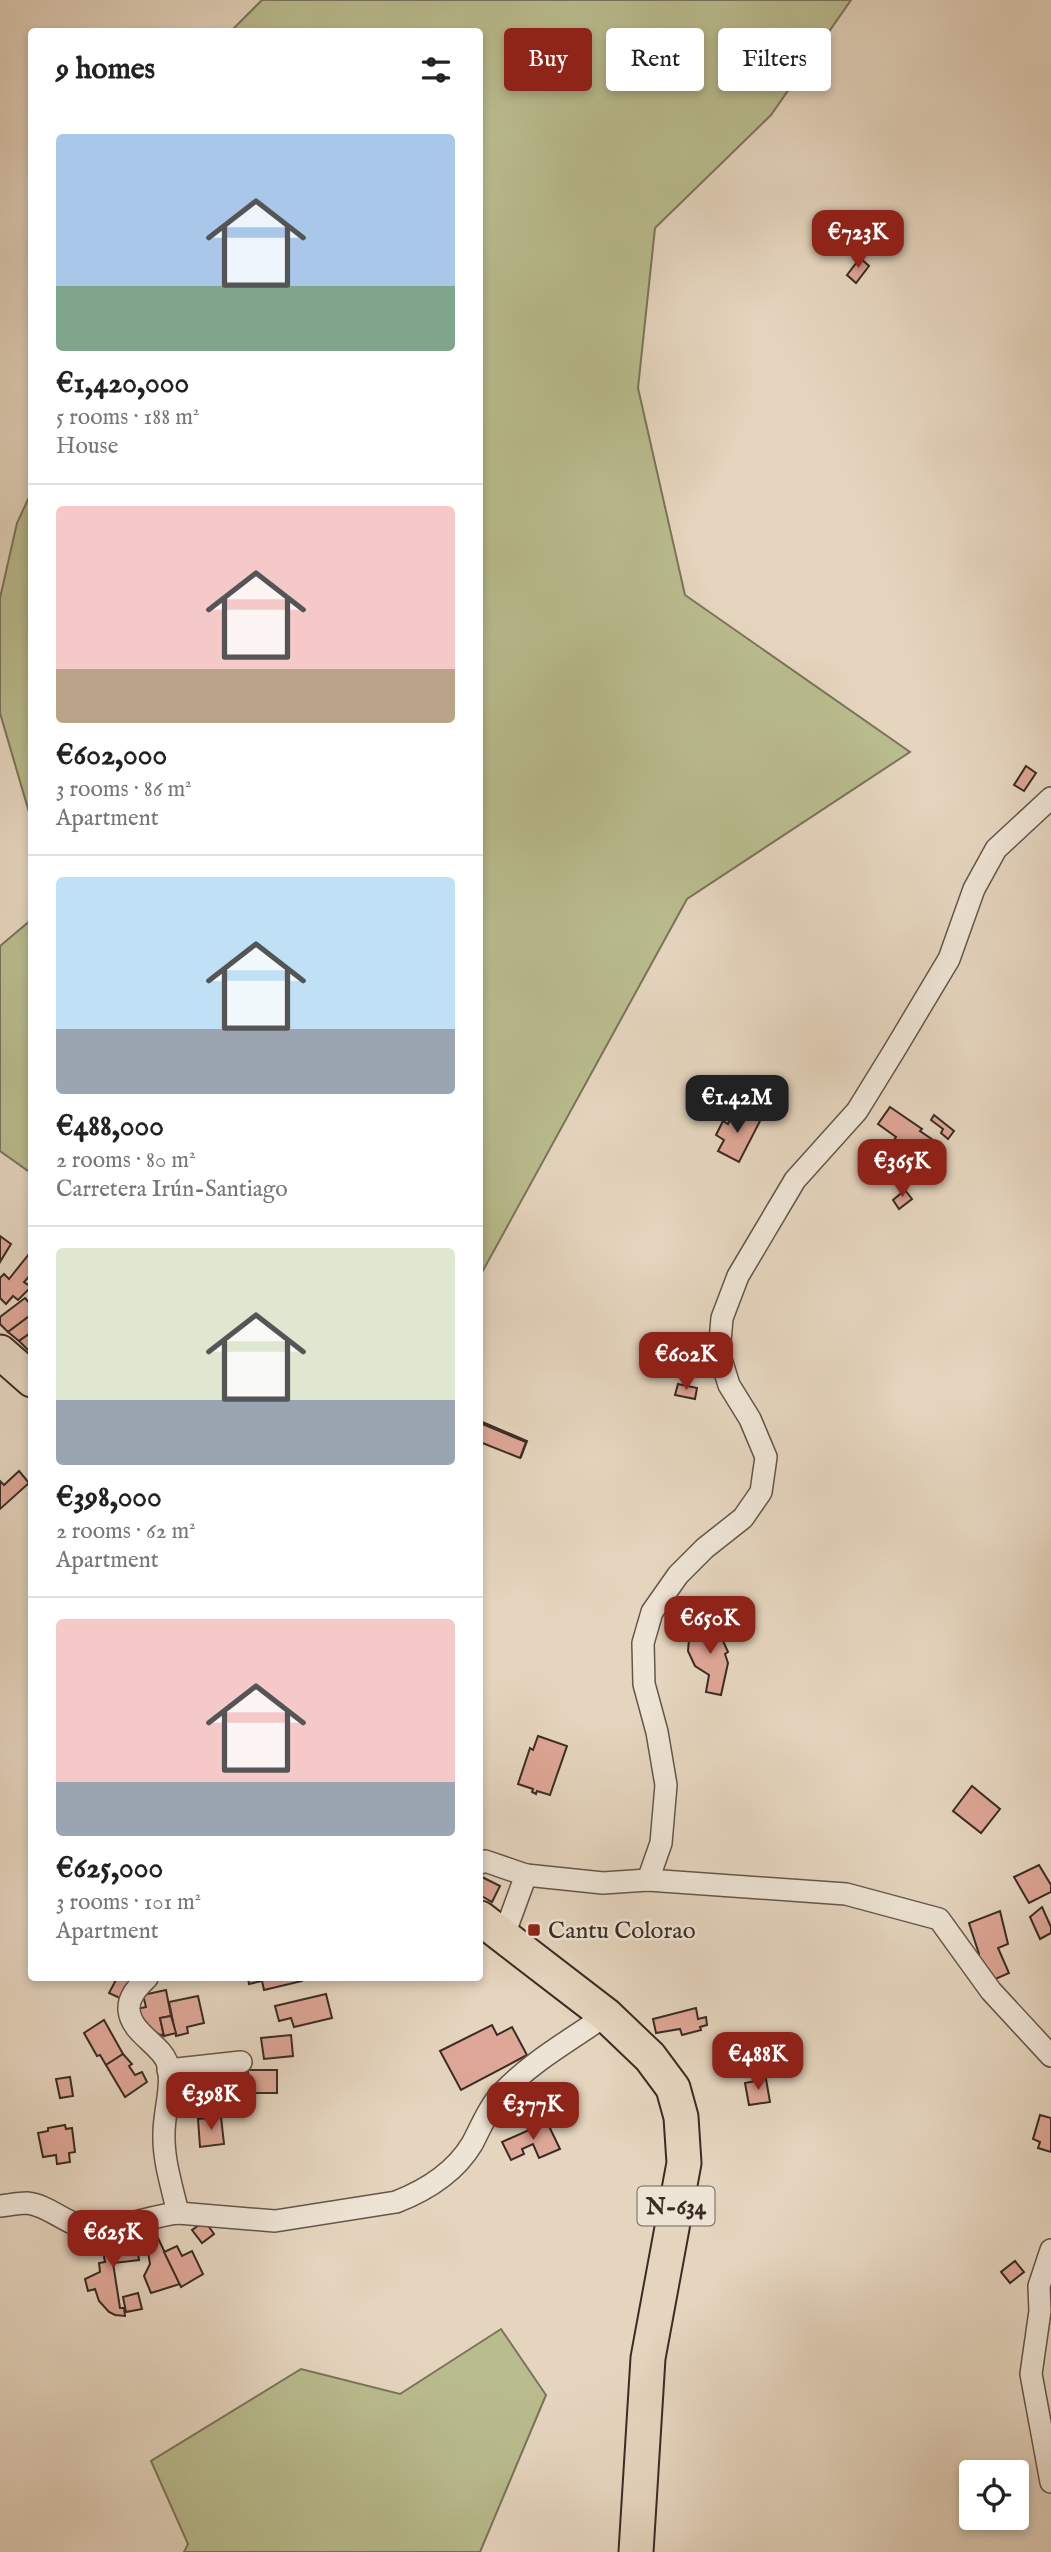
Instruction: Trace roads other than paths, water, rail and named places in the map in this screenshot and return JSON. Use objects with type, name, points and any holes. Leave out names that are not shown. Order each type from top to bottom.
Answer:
[{"type":"highway","points":[[0,1352],[28,1376]]},
{"type":"highway","name":"N-634","points":[[492,1927],[606,2015],[650,2057],[673,2088],[681,2117],[684,2163],[648,2358],[636,2552]]},
{"type":"street","points":[[648,1880],[661,1843],[666,1784],[644,1684],[643,1643],[652,1612],[678,1575],[705,1548],[743,1518],[761,1492],[766,1457],[750,1419],[729,1385],[719,1353],[722,1318],[738,1276],[795,1180],[857,1111],[915,1016],[948,959],[974,889],[996,849],[1051,798]]},
{"type":"street","points":[[483,1862],[526,1875],[603,1883],[648,1880],[846,1894],[939,1919],[991,1991],[1051,2056]]},
{"type":"street","points":[[492,1927],[526,1875]]},
{"type":"street","points":[[145,1981],[131,1998],[129,2010],[132,2020],[147,2041],[166,2060],[168,2070],[163,2135],[167,2169],[178,2213]]},
{"type":"street","points":[[0,2206],[27,2203],[43,2207],[86,2227],[130,2225],[165,2214],[178,2213],[275,2221],[396,2202],[442,2178],[458,2165],[500,2095],[520,2076],[606,2015]]},
{"type":"street","points":[[168,2070],[241,2062]]},
{"type":"street","points":[[1051,2250],[1040,2286],[1040,2311],[1031,2374],[1051,2482]]},
{"type":"place","name":"Cantu Colorao","points":[[534,1930]]}]
